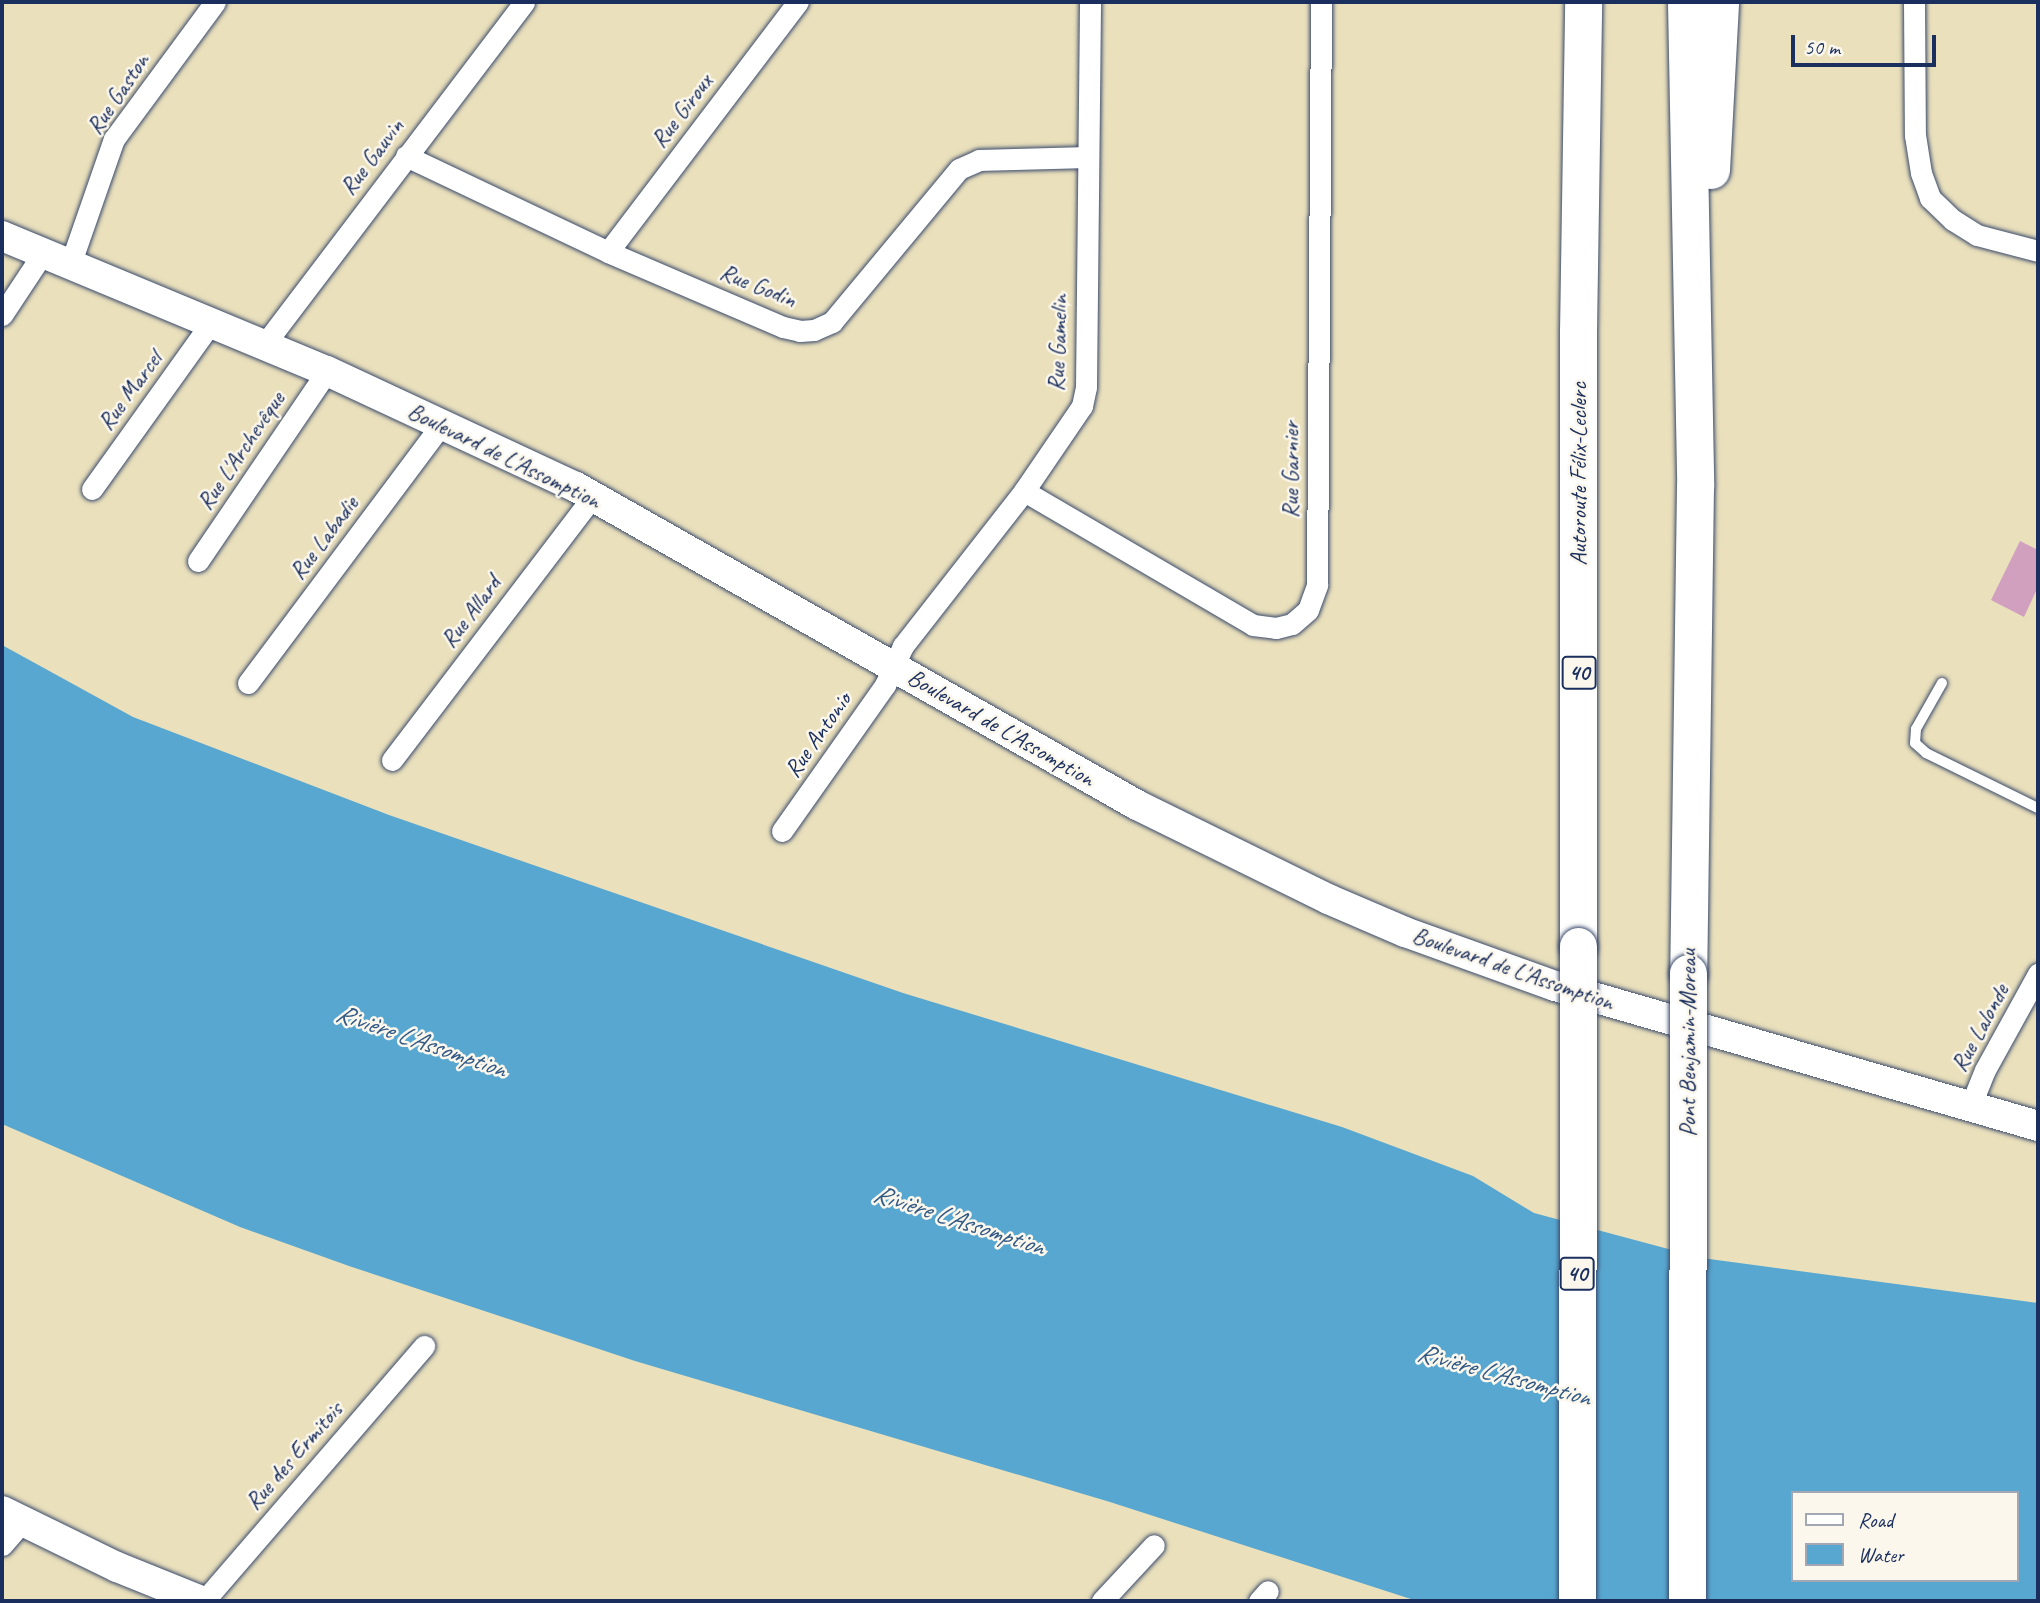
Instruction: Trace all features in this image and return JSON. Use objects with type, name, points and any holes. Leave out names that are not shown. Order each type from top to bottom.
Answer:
[{"type":"highway","points":[[1564,2],[1578,332]]},
{"type":"highway","name":"Autoroute Félix-Leclerc","points":[[1577,1601],[1578,332],[1583,2]]},
{"type":"highway","points":[[1686,2],[1695,486]]},
{"type":"highway","points":[[1695,486],[1720,2]]},
{"type":"highway","name":"Pont Benjamin-Moreau","points":[[1687,1601],[1688,973],[1695,486]]},
{"type":"street","name":"Rue Gaston","points":[[2,315],[57,259],[114,139],[215,2]]},
{"type":"street","name":"Rue Gauvin","points":[[264,345],[524,2]]},
{"type":"street","name":"Rue Giroux","points":[[608,252],[798,2]]},
{"type":"street","name":"Rue Gamelin","points":[[894,666],[902,646],[1024,491],[1082,406],[1086,387],[1090,2]]},
{"type":"street","name":"Rue Garnier","points":[[1024,491],[1253,625],[1276,628],[1292,625],[1308,610],[1317,585],[1321,2]]},
{"type":"street","points":[[1914,2],[1915,135],[1921,173],[1930,198],[1953,220],[1977,235],[2038,251]]},
{"type":"street","name":"Rue Godin","points":[[406,156],[608,252],[783,327],[814,330],[832,322],[959,169],[979,160],[1087,157]]},
{"type":"street","name":"Boulevard de L'Assomption","points":[[2,236],[327,372],[592,497],[1203,840],[1405,932],[1593,998],[2038,1126]]},
{"type":"street","name":"Rue Marcel","points":[[92,489],[211,323]]},
{"type":"street","name":"Rue L'Archevêque","points":[[198,561],[327,372]]},
{"type":"street","name":"Rue Labadie","points":[[248,683],[441,425]]},
{"type":"street","name":"Rue Allard","points":[[392,760],[592,497]]},
{"type":"street","name":"Rue Antonio","points":[[782,831],[853,732],[894,666]]},
{"type":"street","name":"Rue Lalonde","points":[[1970,1107],[1982,1078],[2038,974]]},
{"type":"street","name":"Rue des Ermitois","points":[[203,1601],[424,1346]]},
{"type":"street","points":[[2,1545],[12,1516],[117,1567],[203,1601]]},
{"type":"street","points":[[1102,1601],[1154,1545]]},
{"type":"lane","points":[[1942,683],[1916,729],[1915,743],[1926,753],[2038,808]]},
{"type":"water","name":"Rivière L'Assomption","points":[[2,645],[133,717],[389,815],[903,993],[1342,1127],[1473,1176],[1534,1213],[1702,1258],[2038,1303],[2038,1601],[1417,1601],[1110,1502],[635,1361],[240,1227],[2,1124]]},
{"type":"building","points":[[2020,541],[2038,550],[2038,587],[2024,617],[1991,600]]}]
